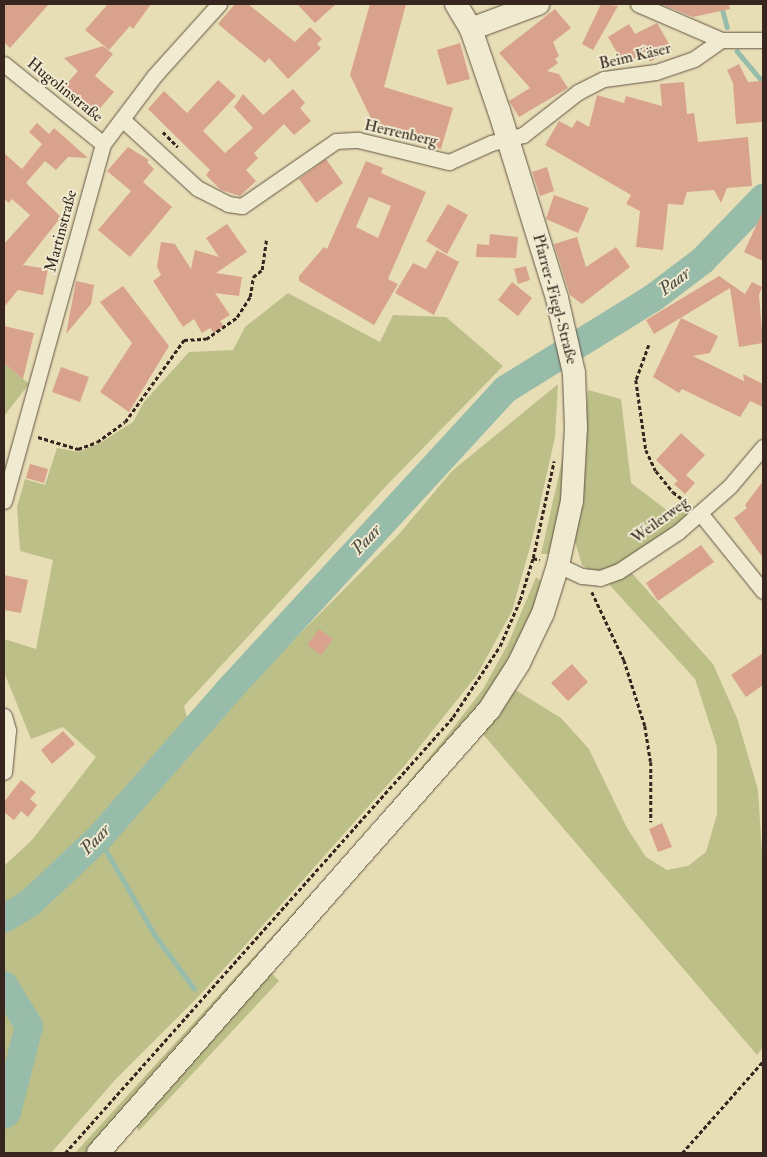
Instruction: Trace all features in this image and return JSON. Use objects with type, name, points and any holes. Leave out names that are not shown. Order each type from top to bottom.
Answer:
[{"type":"main road","name":"Pfarrer-Fiegl-Straße","points":[[98,1153],[489,710],[519,663],[543,613],[558,565],[572,501],[576,428],[574,372],[558,298],[508,140],[471,29],[456,4]]},
{"type":"main road","points":[[471,29],[538,4]]},
{"type":"street","name":"Martinstraße","points":[[4,501],[104,144],[155,75],[219,4]]},
{"type":"street","name":"Beim Käser","points":[[638,4],[721,40],[763,40]]},
{"type":"street","name":"Beim Käser","points":[[508,140],[523,135],[578,92],[604,79],[656,72],[694,59],[721,40]]},
{"type":"street","name":"Hugolinstraße","points":[[4,64],[104,144]]},
{"type":"street","name":"Herrenberg","points":[[122,119],[197,188],[228,204],[242,206],[336,141],[358,140],[449,162],[508,140]]},
{"type":"street","points":[[4,468],[24,432]]},
{"type":"street","name":"Weilerweg","points":[[558,565],[582,576],[600,578],[619,571],[678,532],[730,486],[763,447]]},
{"type":"street","points":[[700,513],[763,591]]},
{"type":"street","points":[[4,716],[8,730],[4,772]]},
{"type":"path","points":[[24,432],[78,449],[97,442],[125,422],[184,340],[206,339],[237,317],[250,297],[253,277],[262,270],[266,240]]},
{"type":"path","points":[[649,345],[636,380],[646,450],[656,470],[673,492],[700,513]]},
{"type":"path","points":[[65,1153],[453,716],[500,646],[520,600],[533,558],[556,454]]},
{"type":"path","points":[[533,558],[558,565]]},
{"type":"path","points":[[582,576],[611,629],[645,726],[651,762],[651,822]]},
{"type":"path","points":[[682,1153],[763,1061]]},
{"type":"green space","points":[[288,293],[380,342],[393,315],[446,317],[503,366],[388,484],[184,706],[191,733],[110,826],[52,882],[4,913],[4,866],[32,840],[96,757],[63,727],[31,739],[4,672],[4,639],[36,649],[53,560],[20,551],[17,507],[25,479],[45,485],[57,448],[78,452],[100,443],[133,422],[144,402],[189,352],[233,350],[245,327]]},
{"type":"green space","points":[[4,363],[29,384],[4,416]]},
{"type":"green space","points":[[558,384],[555,437],[532,540],[512,611],[477,675],[405,765],[249,941],[198,997],[115,1080],[51,1153],[4,1153],[4,932],[54,900],[235,699],[400,533],[452,471]]},
{"type":"green space","points":[[588,390],[621,399],[631,483],[668,511],[691,512],[678,532],[600,578],[582,565],[575,542]]},
{"type":"green space","points":[[569,430],[568,470],[553,554],[541,554]]},
{"type":"green space","points":[[629,570],[713,664],[737,718],[758,790],[763,869],[763,1047],[757,1055],[482,733],[514,689],[561,718],[589,749],[627,828],[646,857],[667,870],[688,866],[706,852],[717,814],[717,747],[695,679],[607,582]]},
{"type":"green space","points":[[536,577],[545,585],[520,643],[490,695],[92,1153],[75,1153],[371,828],[450,732],[483,689],[508,644]]},
{"type":"green space","points":[[266,968],[279,981],[139,1131],[136,1125]]},
{"type":"building","points":[[4,4],[49,4],[10,48],[4,42]]},
{"type":"building","points":[[108,4],[151,4],[133,29],[130,26],[109,50],[85,30]]},
{"type":"building","points":[[235,4],[248,4],[295,42],[310,27],[322,39],[317,44],[321,48],[288,79],[269,58],[265,63],[218,24]]},
{"type":"building","points":[[297,4],[336,4],[315,23]]},
{"type":"building","points":[[370,4],[406,4],[384,87],[453,108],[441,149],[367,127],[370,116],[350,75]]},
{"type":"building","points":[[601,4],[618,6],[593,50],[582,44]]},
{"type":"building","points":[[661,4],[729,4],[730,9],[693,17]]},
{"type":"building","points":[[555,9],[571,28],[553,42],[559,56],[555,59],[558,63],[547,71],[559,74],[568,88],[519,117],[509,101],[530,88],[499,53]]},
{"type":"building","points":[[657,23],[672,49],[650,62],[645,52],[624,65],[608,37],[629,24],[635,34]]},
{"type":"building","points":[[460,43],[470,79],[447,85],[437,50]]},
{"type":"building","points":[[103,46],[113,54],[95,76],[114,92],[95,114],[64,87],[78,71],[64,58]]},
{"type":"building","points":[[739,64],[748,82],[763,81],[763,122],[736,124],[733,83],[727,70]]},
{"type":"building","points":[[218,80],[236,96],[203,131],[225,153],[253,128],[234,107],[243,94],[263,115],[293,89],[305,103],[300,108],[311,121],[294,135],[284,124],[254,153],[258,158],[246,170],[256,181],[240,196],[221,190],[206,175],[210,170],[148,109],[164,91],[187,113]]},
{"type":"building","points":[[684,82],[687,114],[694,113],[698,142],[748,137],[752,186],[727,188],[721,203],[714,190],[687,192],[683,205],[668,204],[663,250],[636,247],[640,211],[626,204],[631,195],[545,145],[559,121],[572,128],[577,120],[589,127],[597,95],[624,103],[626,96],[662,106],[660,84]]},
{"type":"building","points":[[37,123],[49,134],[54,128],[88,158],[68,157],[56,170],[45,161],[26,183],[61,217],[23,265],[48,269],[43,295],[18,290],[4,307],[4,244],[30,215],[12,199],[9,203],[4,199],[4,153],[22,169],[42,144],[29,132]]},
{"type":"building","points":[[128,147],[149,160],[147,162],[154,169],[143,182],[172,207],[130,257],[98,230],[131,191],[107,171]]},
{"type":"building","points":[[326,159],[343,183],[316,203],[299,179]]},
{"type":"building","points":[[366,161],[383,168],[381,173],[426,192],[388,279],[398,284],[374,325],[299,281],[299,276],[324,247],[327,249]],"holes":[[[369,197],[391,206],[378,238],[356,227]]]},
{"type":"building","points":[[547,167],[554,191],[540,196],[532,172]]},
{"type":"building","points":[[554,195],[589,208],[578,233],[546,219]]},
{"type":"building","points":[[448,204],[468,215],[447,254],[426,241]]},
{"type":"building","points":[[763,211],[763,261],[744,252]]},
{"type":"building","points":[[227,224],[247,252],[216,273],[242,277],[239,296],[215,293],[230,315],[220,321],[224,326],[214,333],[210,328],[202,333],[194,319],[183,327],[153,281],[161,275],[157,267],[161,242],[175,244],[191,269],[195,250],[219,257],[206,238]]},
{"type":"building","points":[[490,234],[518,237],[516,258],[476,257],[477,244],[489,245]]},
{"type":"building","points":[[577,237],[586,267],[616,247],[630,267],[582,304],[570,295],[554,244]]},
{"type":"building","points":[[437,250],[459,262],[434,315],[395,293],[413,263],[426,269]]},
{"type":"building","points":[[526,266],[530,280],[518,284],[514,269]]},
{"type":"building","points":[[719,276],[745,294],[752,282],[762,287],[759,295],[763,343],[739,347],[730,288],[654,334],[646,320]]},
{"type":"building","points":[[76,281],[94,285],[91,304],[66,334]]},
{"type":"building","points":[[512,282],[532,298],[518,316],[498,300]]},
{"type":"building","points":[[123,286],[169,346],[129,412],[100,392],[132,343],[100,302]]},
{"type":"building","points":[[681,318],[718,336],[710,353],[693,356],[744,381],[743,374],[763,384],[763,407],[750,401],[740,417],[682,389],[679,393],[653,377]]},
{"type":"building","points":[[4,326],[34,333],[23,379],[4,363]]},
{"type":"building","points":[[61,367],[89,377],[80,402],[52,392]]},
{"type":"building","points":[[681,433],[705,455],[686,475],[695,483],[685,494],[674,484],[678,481],[656,460]]},
{"type":"building","points":[[30,464],[48,469],[44,483],[26,478]]},
{"type":"building","points":[[763,481],[763,558],[734,518],[747,508],[745,505]]},
{"type":"building","points":[[701,545],[714,562],[658,601],[646,583]]},
{"type":"building","points":[[4,575],[28,580],[21,613],[4,610]]},
{"type":"building","points":[[319,629],[333,639],[321,655],[307,645]]},
{"type":"building","points":[[763,653],[763,685],[746,697],[731,675]]},
{"type":"building","points":[[572,664],[588,682],[568,701],[551,683]]},
{"type":"building","points":[[63,731],[75,744],[52,764],[41,750]]},
{"type":"building","points":[[21,780],[36,792],[30,799],[37,805],[28,817],[21,811],[14,820],[4,812],[4,802]]},
{"type":"building","points":[[662,823],[672,847],[658,852],[649,829]]},
{"type":"waterway","points":[[721,4],[727,27]]},
{"type":"waterway","points":[[737,51],[763,82]]},
{"type":"waterway","name":"Paar","points":[[4,919],[31,902],[99,838],[228,691],[506,389],[653,298],[702,261],[763,198]]},
{"type":"waterway","points":[[99,838],[155,935],[194,988]]},
{"type":"waterway","name":"Paar","points":[[4,985],[29,1026],[7,1112],[4,1115]]}]
